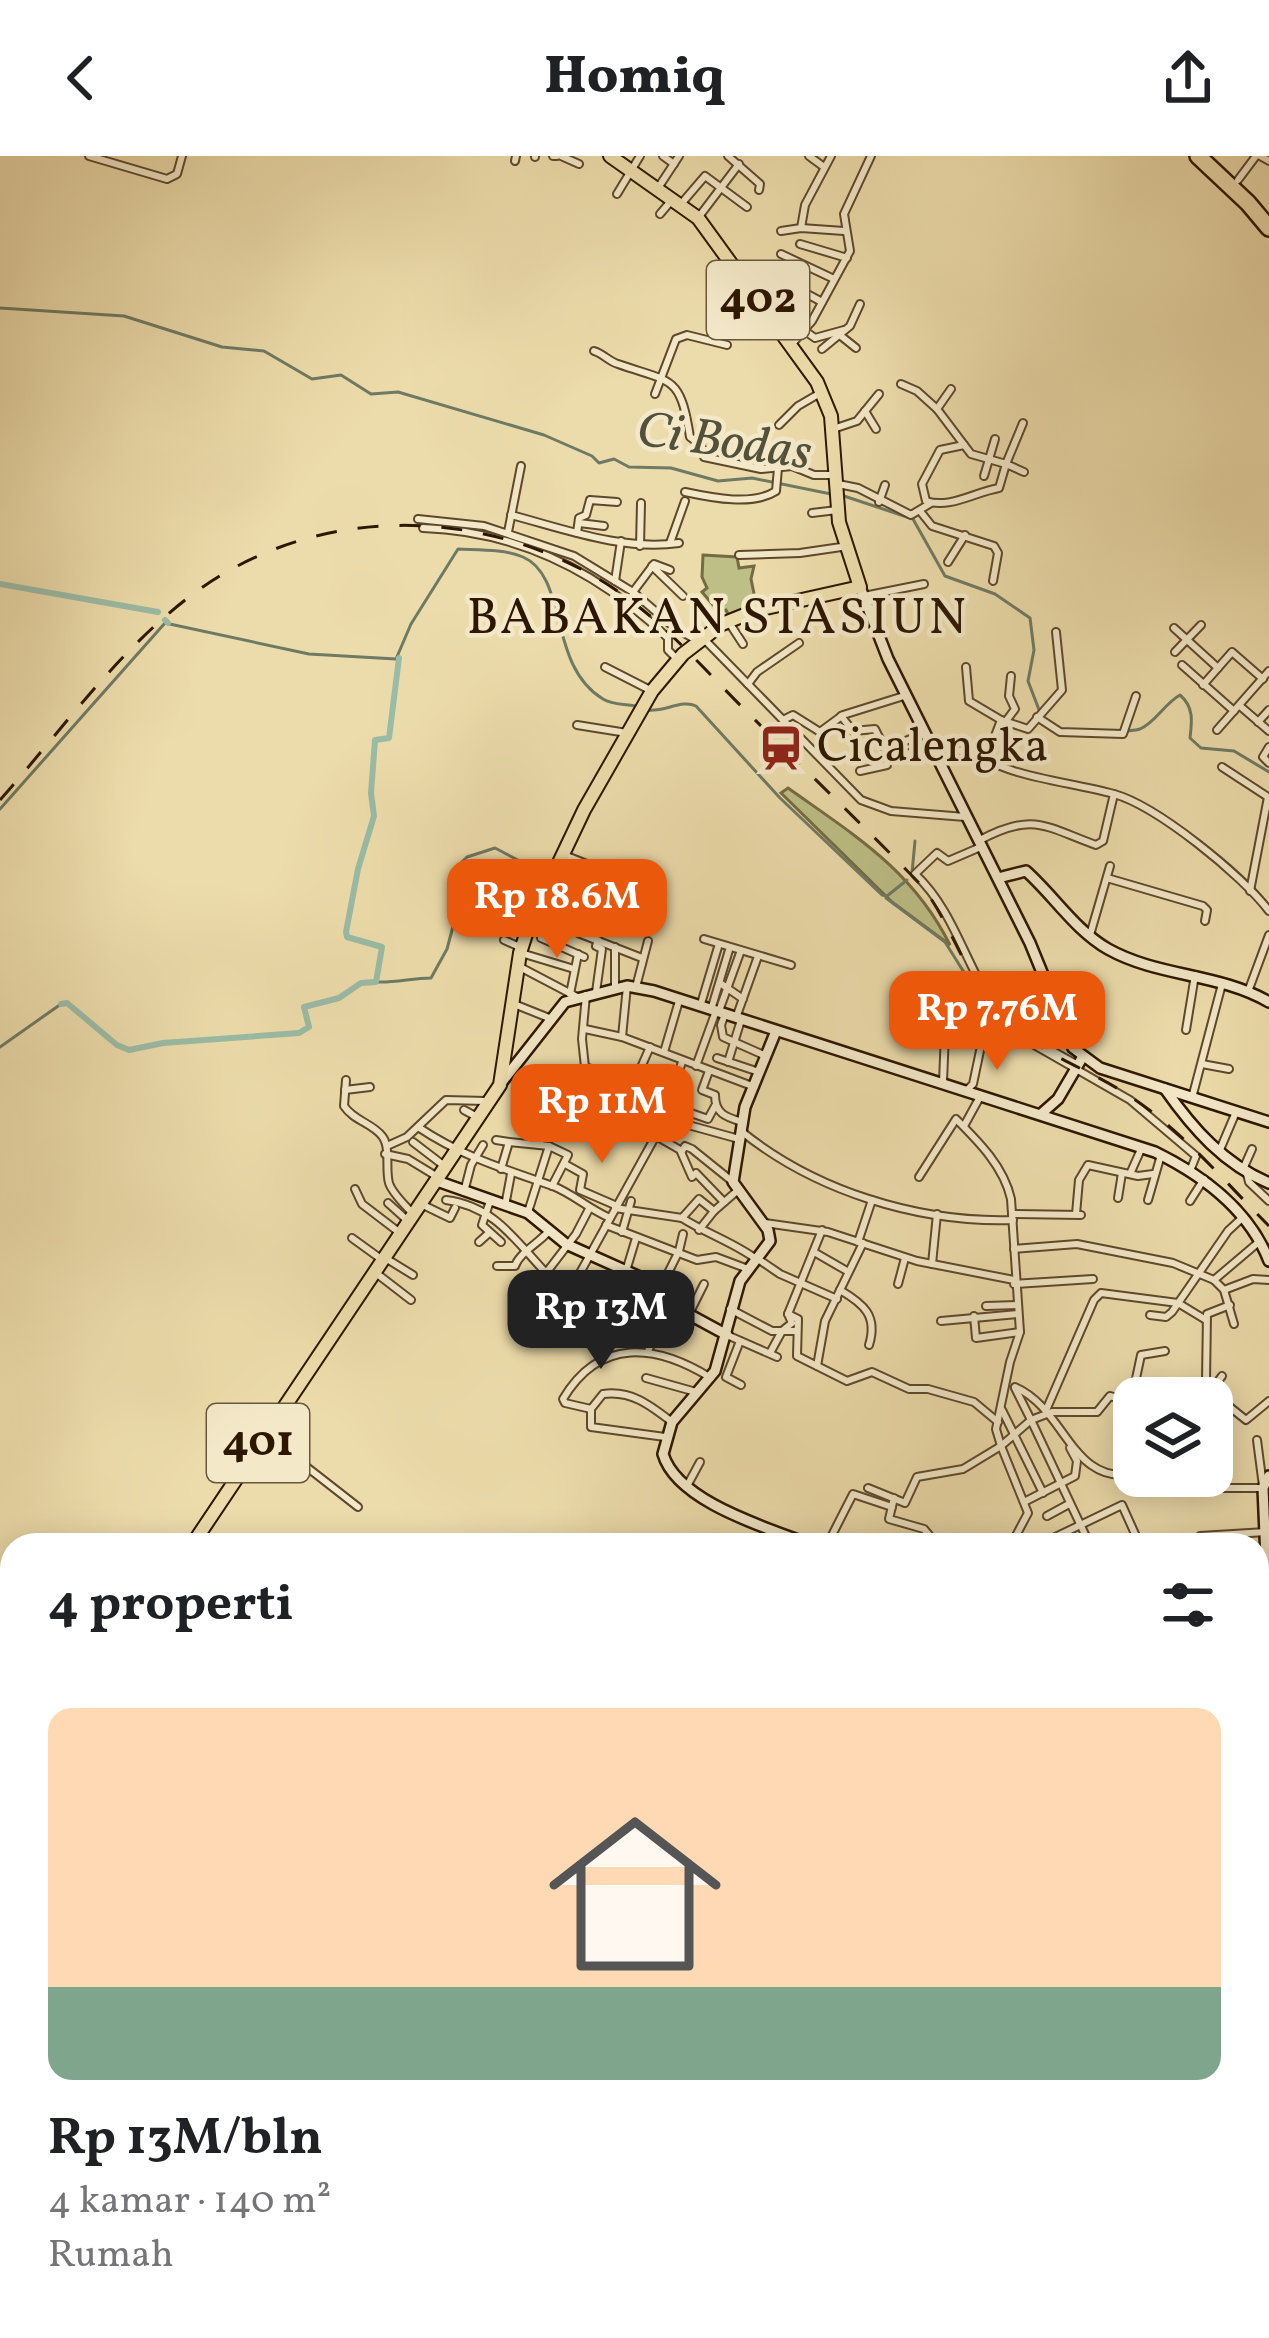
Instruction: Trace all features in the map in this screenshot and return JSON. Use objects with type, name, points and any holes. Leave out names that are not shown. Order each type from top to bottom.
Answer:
[{"type":"highway","points":[[1198,156],[1269,228]]},
{"type":"highway","points":[[1213,156],[1269,212]]},
{"type":"main road","name":"402","points":[[610,156],[698,218],[822,392],[832,429],[835,490],[862,591]]},
{"type":"main road","name":"401","points":[[200,1533],[500,1085],[528,928],[584,809],[652,691],[677,659],[725,623],[757,610],[862,591]]},
{"type":"street","points":[[89,156],[167,179],[177,174],[182,156]]},
{"type":"street","points":[[557,156],[579,164]]},
{"type":"street","points":[[617,194],[640,156]]},
{"type":"street","points":[[658,188],[676,160],[663,156]]},
{"type":"street","points":[[728,156],[760,184],[759,190]]},
{"type":"street","points":[[809,156],[824,167]]},
{"type":"street","points":[[801,228],[805,205],[831,156]]},
{"type":"street","points":[[790,345],[805,331],[847,258],[850,249],[844,214],[871,156]]},
{"type":"street","points":[[1238,181],[1258,156],[1269,161]]},
{"type":"street","points":[[698,218],[739,164]]},
{"type":"street","points":[[660,214],[702,177],[747,208]]},
{"type":"street","points":[[781,232],[801,228],[844,231]]},
{"type":"street","points":[[800,244],[847,258]]},
{"type":"street","points":[[781,254],[834,279]]},
{"type":"street","points":[[783,281],[822,302]]},
{"type":"street","points":[[822,349],[841,337],[860,304]]},
{"type":"street","points":[[805,331],[815,338],[848,328]]},
{"type":"street","points":[[655,394],[677,339],[687,335],[727,345]]},
{"type":"street","points":[[841,337],[856,348]]},
{"type":"street","points":[[594,350],[611,363],[660,376],[682,396],[689,435],[701,446],[703,457],[761,469],[792,466],[835,490]]},
{"type":"street","points":[[902,384],[938,409],[971,454],[1024,472]]},
{"type":"street","points":[[938,409],[951,389]]},
{"type":"street","points":[[779,425],[822,392]]},
{"type":"street","points":[[832,429],[854,423],[879,394]]},
{"type":"street","points":[[865,411],[876,429]]},
{"type":"street","points":[[812,512],[835,490],[858,488],[911,515],[931,503],[948,503],[999,488],[1023,423]]},
{"type":"street","points":[[984,476],[995,439]]},
{"type":"street","points":[[931,503],[922,494],[922,484],[940,450],[964,445]]},
{"type":"street","points":[[508,532],[521,466]]},
{"type":"street","points":[[511,515],[640,546],[674,544],[685,496],[733,501],[771,496],[778,470]]},
{"type":"street","points":[[879,502],[885,485]]},
{"type":"street","points":[[578,533],[590,500],[617,502]]},
{"type":"street","points":[[640,546],[641,503]]},
{"type":"street","points":[[920,511],[932,526],[996,548],[993,581]]},
{"type":"street","points":[[418,519],[508,532],[574,556],[633,592],[675,628],[700,640],[841,784],[866,803],[907,814],[969,818]]},
{"type":"street","points":[[579,523],[604,526]]},
{"type":"street","points":[[423,528],[494,538],[577,569],[649,620],[668,638],[668,650],[677,659]]},
{"type":"street","points":[[948,562],[965,535]]},
{"type":"street","points":[[615,580],[621,541]]},
{"type":"street","points":[[739,555],[848,546]]},
{"type":"street","points":[[633,592],[652,566],[670,570]]},
{"type":"street","points":[[652,566],[682,596]]},
{"type":"street","points":[[924,584],[862,591],[877,634],[1030,943],[1079,1064]]},
{"type":"street","points":[[695,605],[725,623],[742,644]]},
{"type":"street","points":[[1175,652],[1201,625]]},
{"type":"street","points":[[1174,628],[1218,668]]},
{"type":"street","points":[[966,667],[969,701],[1028,729],[1062,689],[1056,632]]},
{"type":"street","points":[[748,684],[757,672],[799,643]]},
{"type":"street","points":[[1204,685],[1232,652],[1266,675],[1217,730]]},
{"type":"street","points":[[1182,665],[1269,730]]},
{"type":"street","points":[[605,667],[652,691]]},
{"type":"street","points":[[985,762],[1003,721],[1015,709],[1011,676]]},
{"type":"street","points":[[783,720],[793,715],[820,732],[841,716],[907,695]]},
{"type":"street","points":[[1039,714],[1060,732],[1124,729],[1136,695]]},
{"type":"street","points":[[1258,722],[1269,710]]},
{"type":"street","points":[[841,716],[853,731],[875,729],[883,737],[887,760],[883,767],[860,771]]},
{"type":"street","points":[[577,724],[627,734]]},
{"type":"street","points":[[885,749],[926,733]]},
{"type":"street","points":[[887,760],[933,747],[960,750],[985,762],[1114,794],[1169,820],[1269,911]]},
{"type":"street","points":[[1269,747],[1263,757],[1269,763]]},
{"type":"street","points":[[1222,767],[1268,796],[1250,891]]},
{"type":"street","points":[[1114,794],[1103,842],[1096,845],[1040,822],[1005,826],[948,861],[937,853],[915,874],[944,910],[984,989],[1018,1028],[1079,1064],[1176,1137],[1197,1158],[1190,1171]]},
{"type":"street","points":[[952,814],[961,803]]},
{"type":"street","points":[[565,855],[602,870]]},
{"type":"street","points":[[1090,935],[1110,866]]},
{"type":"street","points":[[998,878],[1027,871],[1090,935],[1124,956],[1222,980],[1269,1002]]},
{"type":"street","points":[[1107,878],[1203,906],[1205,921]]},
{"type":"street","points":[[536,908],[642,958]]},
{"type":"street","points":[[528,928],[581,955],[574,970],[585,1029],[585,1066],[553,1110],[528,1213]]},
{"type":"street","points":[[1249,989],[1269,935]]},
{"type":"street","points":[[704,939],[790,965]]},
{"type":"street","points":[[504,940],[582,994]]},
{"type":"street","points":[[582,994],[602,949],[596,946],[598,940]]},
{"type":"street","points":[[626,987],[648,941]]},
{"type":"street","points":[[719,945],[721,1013],[733,1044],[728,1062]]},
{"type":"street","points":[[616,947],[626,987],[622,1037]]},
{"type":"street","points":[[730,949],[720,983],[722,1035],[766,1056]]},
{"type":"street","points":[[696,1066],[721,1013],[740,953]]},
{"type":"street","points":[[520,955],[574,970]]},
{"type":"street","points":[[721,1013],[743,999],[757,958]]},
{"type":"street","points":[[1186,1030],[1195,975]]},
{"type":"street","points":[[1192,1098],[1222,980]]},
{"type":"street","points":[[720,983],[743,999]]},
{"type":"street","points":[[500,1085],[560,1005],[582,994],[626,987],[943,1082],[1161,1155],[1204,1179],[1260,1240],[1269,1261]]},
{"type":"street","points":[[664,1052],[679,1000]]},
{"type":"street","points":[[512,1003],[549,1018]]},
{"type":"street","points":[[943,1082],[946,1008]]},
{"type":"street","points":[[1018,1028],[1036,1016],[1044,1018],[1049,1027],[1060,1022]]},
{"type":"street","points":[[967,1090],[973,1084],[985,1027],[1001,1026],[1079,1064],[1269,1122]]},
{"type":"street","points":[[585,1029],[622,1037],[752,1086]]},
{"type":"street","points":[[699,1230],[735,1186],[740,1131],[752,1086],[776,1031]]},
{"type":"street","points":[[569,1088],[608,1127],[650,1047]]},
{"type":"street","points":[[717,1058],[773,1076]]},
{"type":"street","points":[[575,1282],[660,1126],[682,1062]]},
{"type":"street","points":[[868,1076],[872,1062]]},
{"type":"street","points":[[1041,1114],[1058,1099],[1079,1064]]},
{"type":"street","points":[[1202,1064],[1229,1069]]},
{"type":"street","points":[[585,1066],[708,1119],[715,1106],[715,1095],[702,1089],[709,1071]]},
{"type":"street","points":[[579,1076],[660,1126],[682,1151]]},
{"type":"street","points":[[346,1080],[344,1104],[350,1115],[380,1133],[388,1185],[411,1218]]},
{"type":"street","points":[[345,1090],[370,1087]]},
{"type":"street","points":[[1165,1089],[1219,1152],[1269,1183]]},
{"type":"street","points":[[964,1126],[981,1095]]},
{"type":"street","points":[[1058,1099],[1059,1120]]},
{"type":"street","points":[[386,1150],[446,1100],[490,1101]]},
{"type":"street","points":[[715,1106],[740,1131],[812,1174],[903,1210],[1013,1217],[1078,1215],[1079,1180],[1088,1166],[1154,1174]]},
{"type":"street","points":[[464,1110],[480,1119]]},
{"type":"street","points":[[1219,1152],[1237,1111]]},
{"type":"street","points":[[919,1177],[956,1119],[980,1142],[1008,1186],[1020,1332],[1011,1386],[998,1422],[1001,1446],[1026,1501],[1028,1517],[1018,1533]]},
{"type":"street","points":[[660,1126],[740,1131]]},
{"type":"street","points":[[418,1127],[463,1156],[479,1156],[511,1174],[553,1186],[622,1232],[697,1260],[700,1256],[732,1260],[749,1270]]},
{"type":"street","points":[[496,1140],[544,1146],[568,1155],[553,1186]]},
{"type":"street","points":[[413,1142],[460,1190],[528,1213],[566,1244],[628,1270],[660,1288],[689,1314],[774,1355],[782,1331],[792,1323],[788,1314],[822,1230]]},
{"type":"street","points":[[501,1169],[508,1142]]},
{"type":"street","points":[[355,1189],[362,1204],[411,1218],[450,1218],[451,1203],[483,1145]]},
{"type":"street","points":[[724,1202],[696,1173],[692,1177],[689,1173],[680,1155],[685,1146],[735,1186],[770,1241],[740,1281],[711,1378],[672,1422],[665,1437],[664,1461],[687,1486],[723,1508],[782,1533]]},
{"type":"street","points":[[1118,1198],[1142,1147]]},
{"type":"street","points":[[1252,1149],[1245,1172],[1269,1202]]},
{"type":"street","points":[[386,1150],[441,1175]]},
{"type":"street","points":[[1148,1200],[1161,1155]]},
{"type":"street","points":[[564,1164],[583,1174],[580,1190],[603,1196],[627,1213],[682,1218],[699,1230],[733,1241],[799,1283],[863,1304],[874,1330],[869,1345]]},
{"type":"street","points":[[505,1206],[511,1174]]},
{"type":"street","points":[[691,1191],[701,1179]]},
{"type":"street","points":[[1190,1201],[1204,1179]]},
{"type":"street","points":[[451,1203],[506,1226],[546,1273],[603,1196]]},
{"type":"street","points":[[682,1218],[700,1198],[714,1211]]},
{"type":"street","points":[[817,1366],[823,1326],[861,1242],[872,1200]]},
{"type":"street","points":[[490,1201],[482,1225],[501,1242]]},
{"type":"street","points":[[622,1232],[631,1201]]},
{"type":"street","points":[[388,1203],[411,1218]]},
{"type":"street","points":[[932,1264],[937,1214]]},
{"type":"street","points":[[1150,1315],[1166,1317],[1242,1218]]},
{"type":"street","points":[[762,1222],[822,1230],[905,1258],[1014,1282],[1093,1279]]},
{"type":"street","points":[[496,1267],[515,1266],[549,1231]]},
{"type":"street","points":[[733,1241],[737,1232]]},
{"type":"street","points":[[479,1242],[489,1233]]},
{"type":"street","points":[[660,1288],[683,1234]]},
{"type":"street","points":[[352,1238],[411,1300]]},
{"type":"street","points":[[620,1292],[636,1238]]},
{"type":"street","points":[[1214,1280],[1260,1240]]},
{"type":"street","points":[[1014,1249],[1077,1244],[1162,1259],[1214,1280],[1224,1290],[1234,1324]]},
{"type":"street","points":[[814,1252],[848,1272]]},
{"type":"street","points":[[898,1284],[905,1258]]},
{"type":"street","points":[[379,1262],[413,1275]]},
{"type":"street","points":[[1224,1290],[1252,1279],[1269,1280]]},
{"type":"street","points":[[689,1314],[704,1284]]},
{"type":"street","points":[[1050,1410],[1097,1295],[1107,1292],[1178,1303],[1206,1320]]},
{"type":"street","points":[[648,1351],[672,1302]]},
{"type":"street","points":[[1208,1377],[1206,1320],[1209,1312],[1230,1305]]},
{"type":"street","points":[[986,1306],[1018,1309]]},
{"type":"street","points":[[730,1309],[772,1331],[797,1331]]},
{"type":"street","points":[[941,1321],[1018,1309]]},
{"type":"street","points":[[788,1314],[797,1318],[797,1356],[848,1381],[872,1372],[909,1389],[924,1388],[974,1402],[998,1422]]},
{"type":"street","points":[[974,1316],[976,1338],[1020,1332]]},
{"type":"street","points":[[740,1341],[726,1377],[741,1385]]},
{"type":"street","points":[[591,1409],[564,1401],[580,1374],[605,1358],[648,1351],[688,1364],[711,1378]]},
{"type":"street","points":[[833,1533],[853,1494],[906,1503],[917,1477],[963,1469],[1050,1410],[1097,1412],[1110,1396],[1131,1402],[1141,1355],[1165,1351]]},
{"type":"street","points":[[646,1378],[700,1393]]},
{"type":"street","points":[[1011,1386],[1050,1410],[1077,1462],[1076,1473],[1026,1501]]},
{"type":"street","points":[[1011,1386],[1083,1533]]},
{"type":"street","points":[[665,1437],[591,1427],[591,1409],[603,1394],[621,1393],[634,1396],[672,1422]]},
{"type":"street","points":[[1233,1409],[1246,1420],[1269,1401]]},
{"type":"street","points":[[1002,1410],[1042,1493]]},
{"type":"street","points":[[227,1424],[215,1446],[244,1463]]},
{"type":"street","points":[[264,1433],[358,1507]]},
{"type":"street","points":[[1257,1440],[1265,1483],[1266,1532]]},
{"type":"street","points":[[1070,1448],[1105,1474],[1113,1474]]},
{"type":"street","points":[[687,1486],[700,1462]]},
{"type":"street","points":[[1233,1486],[1265,1483]]},
{"type":"street","points":[[868,1488],[893,1503]]},
{"type":"street","points":[[893,1503],[890,1520],[928,1533]]},
{"type":"street","points":[[1047,1516],[1069,1504]]},
{"type":"street","points":[[1064,1533],[1122,1505],[1135,1533]]},
{"type":"street","points":[[1269,1875],[1269,1895]]},
{"type":"green space","points":[[703,555],[737,557],[739,568],[754,566],[751,579],[757,608],[729,616],[726,610],[719,612],[702,592],[707,588],[702,577]]},
{"type":"green space","points":[[788,788],[900,875],[950,945],[892,902],[781,793]]},
{"type":"waterway","name":"Ci Bodas","points":[[0,308],[124,316],[222,347],[264,351],[312,379],[341,375],[371,394],[398,392],[544,435],[599,463],[614,459],[629,467],[671,468],[718,481],[752,478],[831,494]]},
{"type":"waterway","name":"Ci Bodas","points":[[841,495],[913,519],[945,576],[995,594],[1030,618],[1034,650],[1028,681],[1041,715]]},
{"type":"waterway","points":[[0,809],[165,623],[309,654],[396,659],[411,624],[458,549],[508,553],[537,567],[554,602],[573,665],[585,684],[607,701],[639,707]]},
{"type":"waterway","points":[[0,584],[158,612]]},
{"type":"waterway","points":[[165,620],[168,623]]},
{"type":"waterway","points":[[61,1004],[67,1003],[129,1050],[299,1033],[309,1027],[304,1007],[339,998],[361,983],[376,982],[382,947],[347,937],[346,932],[374,816],[375,740],[389,738],[399,658]]},
{"type":"waterway","name":"Ci Bodas","points":[[1110,731],[1140,729],[1180,695],[1190,709],[1190,738],[1201,748],[1234,751],[1269,772]]},
{"type":"waterway","points":[[648,710],[696,706],[780,798],[882,895],[907,880]]},
{"type":"waterway","points":[[912,873],[915,841]]},
{"type":"waterway","points":[[376,982],[431,978],[447,949],[467,874],[461,863],[467,857],[495,848],[548,876]]},
{"type":"waterway","points":[[886,898],[945,942],[992,1017],[984,1025]]},
{"type":"waterway","points":[[0,1047],[61,1004]]},
{"type":"railway","points":[[0,800],[140,640],[193,594],[241,564],[293,543],[347,530],[402,525],[457,529],[512,541],[564,561],[613,588],[664,629],[922,886],[980,988],[1004,1018],[1032,1041],[1112,1085],[1166,1123],[1269,1226]]},
{"type":"place","name":"Cicalengka","points":[[781,748]]},
{"type":"district","name":"BABAKAN STASIUN","points":[[718,619]]}]
